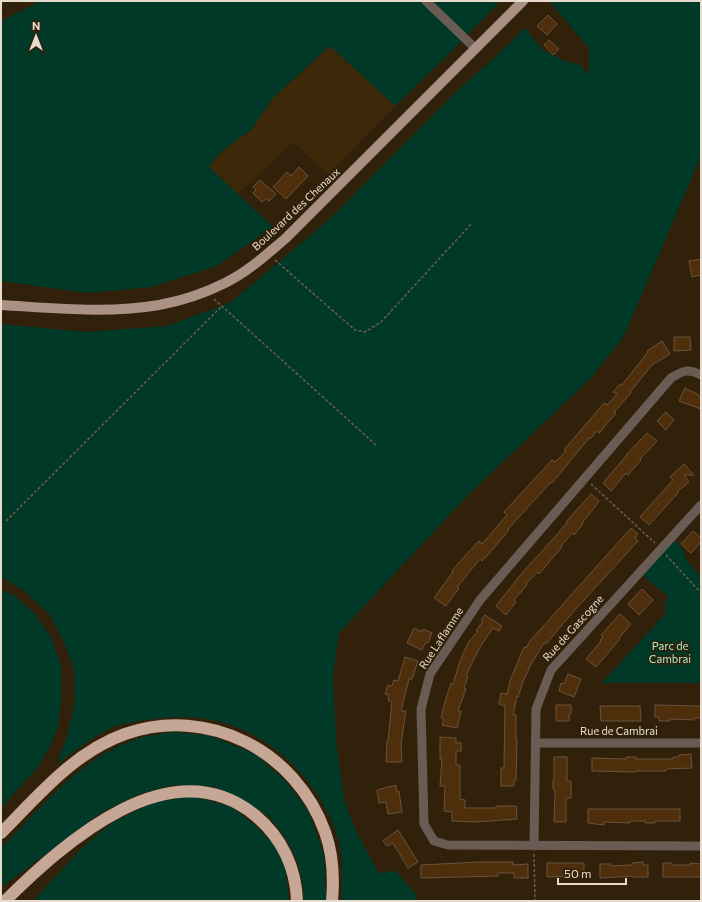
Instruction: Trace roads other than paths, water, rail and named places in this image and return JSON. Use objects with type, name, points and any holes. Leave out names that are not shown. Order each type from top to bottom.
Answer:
[{"type":"highway","points":[[1,833],[70,766],[83,756],[114,739],[136,731],[160,726],[185,726],[209,729],[233,736],[254,746],[276,761],[301,788],[315,809],[326,834],[332,869],[332,901]]},
{"type":"highway","points":[[5,901],[68,845],[105,819],[133,804],[150,798],[170,793],[190,791],[226,799],[248,810],[264,824],[277,839],[290,863],[296,884],[297,901]]},
{"type":"main road","name":"Boulevard des Chenaux","points":[[1,305],[122,309],[159,305],[189,297],[226,282],[253,265],[286,238],[523,1]]},
{"type":"street","points":[[426,1],[476,48]]},
{"type":"street","name":"Rue Laflamme","points":[[701,375],[694,371],[684,370],[671,378],[480,600],[430,674],[421,709],[424,824],[434,841],[448,845],[701,846]]},
{"type":"street","name":"Rue de Gascogne","points":[[534,846],[536,709],[551,670],[701,505]]},
{"type":"street","name":"Rue de Cambrai","points":[[536,743],[701,743]]},
{"type":"park label","name":"Parc de Cambrai","points":[[670,652]]}]
